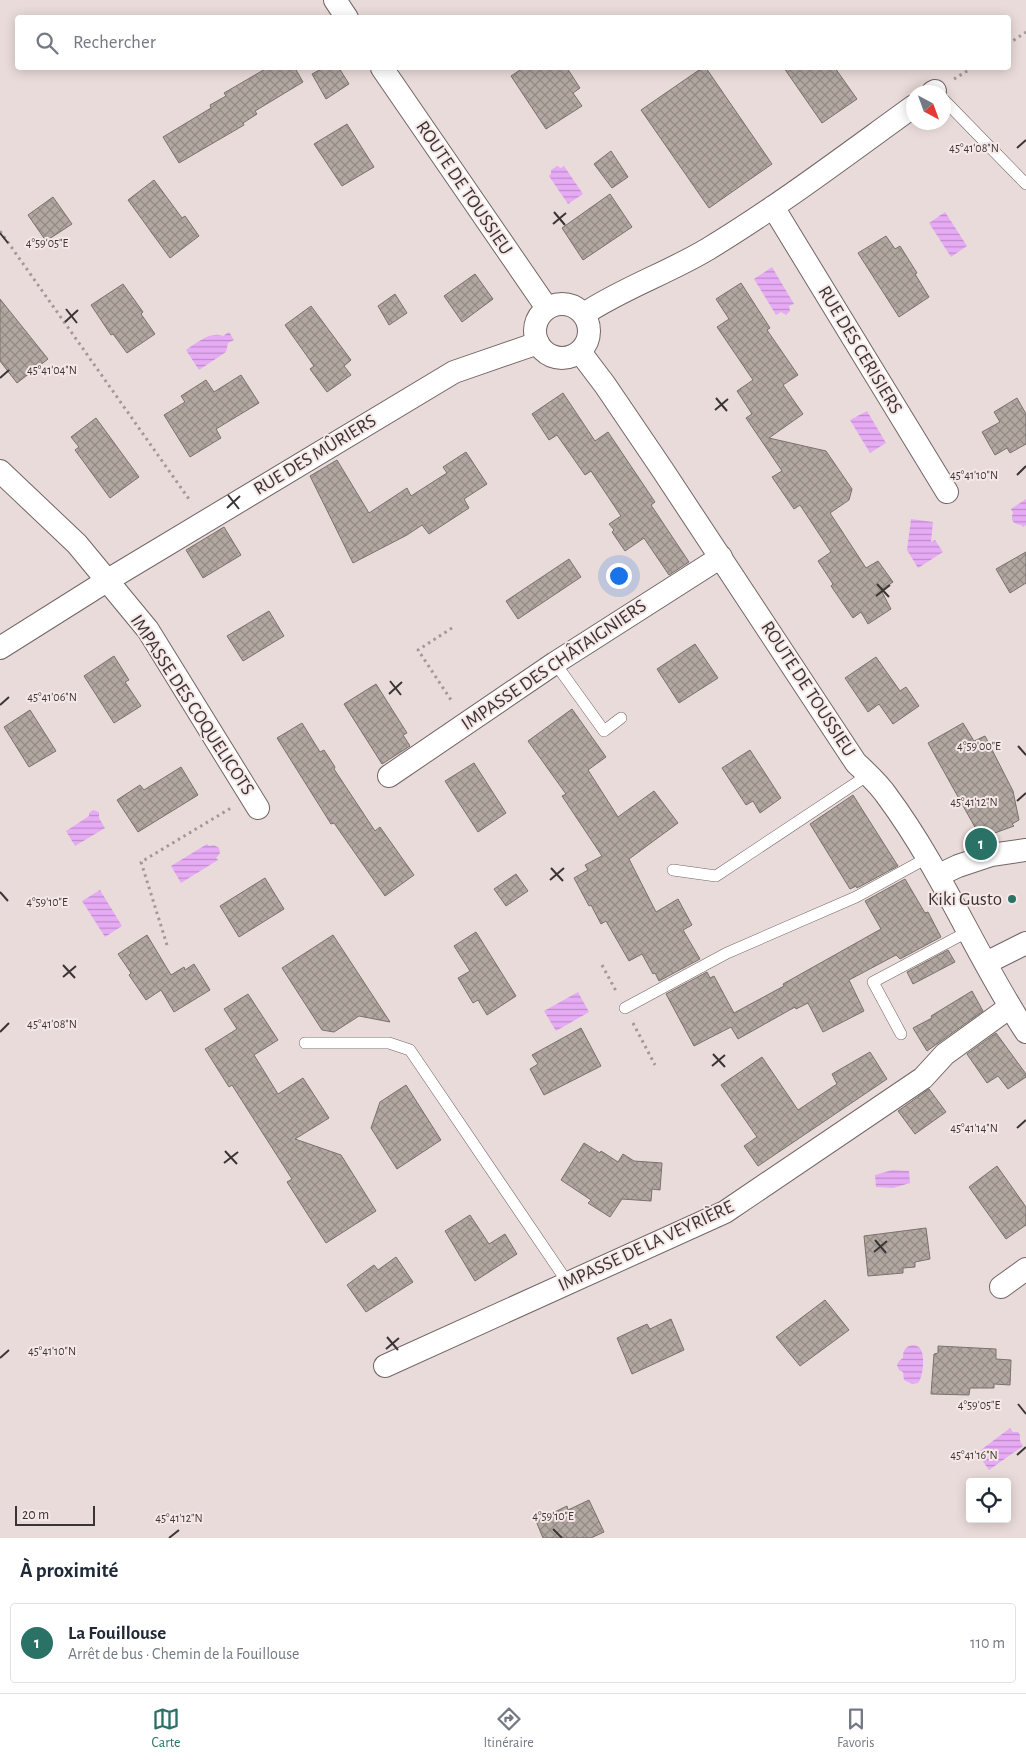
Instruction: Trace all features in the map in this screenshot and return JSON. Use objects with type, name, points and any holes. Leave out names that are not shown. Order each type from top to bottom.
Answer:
[{"type":"street","points":[[335,0],[345,15]]},
{"type":"street","name":"ROUTE DE TOUSSIEU","points":[[383,70],[547,308]]},
{"type":"street","points":[[584,314],[604,301],[707,250],[772,207],[906,112]]},
{"type":"street","name":"RUE DES CERISIERS","points":[[772,207],[947,492]]},
{"type":"street","points":[[558,304],[570,305],[584,314],[589,332],[586,344],[580,352],[568,358],[556,357],[545,352],[538,344],[535,334],[536,324],[540,315],[547,308],[558,304]]},
{"type":"street","name":"RUE DES MÛRIERS","points":[[0,648],[204,521],[454,372],[538,344]]},
{"type":"street","name":"ROUTE DE TOUSSIEU","points":[[580,352],[605,385],[721,556],[856,763],[887,795],[933,867],[1010,1007],[1026,1032]]},
{"type":"street","name":"IMPASSE DES COQUELICOTS","points":[[0,471],[77,544],[148,630],[254,802]]},
{"type":"street","name":"IMPASSE DES CHÂTAIGNIERS","points":[[389,776],[555,663],[721,556]]},
{"type":"street","points":[[933,867],[958,866],[991,855],[1026,850]]},
{"type":"street","points":[[986,963],[1026,943]]},
{"type":"street","name":"IMPASSE DE LA VEYRIÈRE","points":[[385,1366],[725,1212],[923,1078],[945,1054],[1010,1007]]},
{"type":"street","points":[[1000,1286],[1026,1269]]},
{"type":"lane","points":[[951,108],[1026,184]]},
{"type":"lane","points":[[555,663],[604,731],[621,718]]},
{"type":"lane","points":[[673,870],[716,876],[868,775]]},
{"type":"lane","points":[[625,1008],[727,952],[856,897],[933,867]]},
{"type":"lane","points":[[901,1034],[873,982],[969,931]]},
{"type":"lane","points":[[305,1043],[389,1043],[410,1050],[568,1283]]},
{"type":"path","points":[[1011,42],[1026,32]]},
{"type":"path","points":[[0,231],[204,521]]},
{"type":"path","points":[[452,628],[418,650],[452,702],[474,718]]},
{"type":"path","points":[[167,945],[141,862],[254,802]]},
{"type":"shaded area","points":[[557,166],[561,168],[564,166],[583,194],[568,204],[549,176],[551,170]]},
{"type":"shaded area","points":[[945,212],[967,246],[951,257],[929,223]]},
{"type":"shaded area","points":[[772,267],[794,304],[789,306],[790,311],[786,315],[781,312],[776,315],[754,279]]},
{"type":"shaded area","points":[[229,332],[234,340],[228,343],[226,352],[199,370],[186,350],[208,336],[223,336]]},
{"type":"shaded area","points":[[867,411],[886,443],[870,453],[850,420]]},
{"type":"shaded area","points":[[1026,499],[1026,525],[1023,527],[1013,521],[1011,509]]},
{"type":"shaded area","points":[[911,519],[933,522],[931,542],[935,540],[943,552],[918,568],[907,550]]},
{"type":"shaded area","points":[[93,810],[99,812],[99,818],[105,828],[75,846],[66,831],[89,816],[89,813]]},
{"type":"shaded area","points":[[207,844],[219,848],[220,853],[216,858],[218,860],[181,883],[171,866]]},
{"type":"shaded area","points":[[100,890],[122,926],[105,937],[82,901]]},
{"type":"shaded area","points":[[578,992],[589,1012],[556,1031],[544,1011]]},
{"type":"shaded area","points":[[892,1170],[909,1171],[910,1183],[893,1188],[876,1187],[875,1175]]},
{"type":"shaded area","points":[[914,1345],[920,1348],[923,1357],[923,1367],[920,1380],[918,1383],[912,1384],[904,1380],[903,1372],[899,1370],[897,1365],[903,1358],[905,1349],[908,1346]]},
{"type":"shaded area","points":[[1010,1428],[1013,1432],[1018,1432],[1023,1446],[989,1470],[977,1453]]},
{"type":"building","points":[[264,70],[296,70],[303,82],[255,111],[257,114],[243,123],[244,125],[179,163],[163,137],[211,108],[210,105],[226,96],[224,93]]},
{"type":"building","points":[[319,70],[340,70],[349,84],[326,99],[312,74]]},
{"type":"building","points":[[520,70],[568,70],[580,88],[573,93],[582,106],[546,129],[511,76]]},
{"type":"building","points":[[699,70],[707,70],[772,164],[709,208],[641,110]]},
{"type":"building","points":[[785,70],[836,70],[857,99],[822,123]]},
{"type":"building","points":[[347,124],[374,167],[342,186],[314,144]]},
{"type":"building","points":[[611,151],[628,177],[612,188],[594,164]]},
{"type":"building","points":[[154,180],[182,218],[185,216],[199,236],[170,258],[128,200]]},
{"type":"building","points":[[610,194],[632,227],[583,260],[562,228]]},
{"type":"building","points":[[53,197],[72,224],[46,241],[28,215]]},
{"type":"building","points":[[886,236],[895,249],[900,246],[929,297],[899,317],[858,253]]},
{"type":"building","points":[[475,274],[493,299],[462,322],[444,296]]},
{"type":"building","points":[[741,283],[770,328],[767,330],[798,375],[783,385],[803,414],[769,438],[826,451],[852,489],[849,500],[830,513],[866,568],[878,561],[893,582],[881,590],[891,609],[868,624],[861,612],[853,618],[831,586],[833,584],[818,561],[831,552],[800,505],[794,509],[772,477],[782,471],[746,418],[752,414],[737,391],[753,380],[717,327],[729,319],[716,299]]},
{"type":"building","points":[[123,284],[143,312],[141,314],[155,334],[127,353],[113,334],[111,335],[91,305]]},
{"type":"building","points":[[395,294],[407,313],[389,325],[378,306]]},
{"type":"building","points":[[0,299],[48,359],[17,383],[0,361]]},
{"type":"building","points":[[311,306],[351,360],[344,366],[351,375],[327,392],[310,369],[314,366],[285,325]]},
{"type":"building","points":[[241,375],[259,403],[216,429],[221,438],[190,457],[164,415],[185,402],[181,396],[206,380],[214,392]]},
{"type":"building","points":[[563,393],[595,441],[608,432],[655,502],[651,505],[689,562],[669,575],[644,538],[625,551],[609,524],[621,516],[591,471],[585,475],[557,435],[549,440],[532,414]]},
{"type":"building","points":[[1017,398],[1026,414],[1026,444],[1010,453],[1007,448],[995,455],[982,432],[1000,422],[994,412]]},
{"type":"building","points":[[96,418],[139,477],[110,498],[75,450],[79,447],[71,437]]},
{"type":"building","points":[[466,452],[487,484],[464,499],[469,508],[429,534],[422,525],[407,535],[353,563],[310,476],[337,460],[369,513],[407,488],[411,496],[447,473],[443,467]]},
{"type":"building","points":[[224,527],[241,555],[203,578],[186,550]]},
{"type":"building","points":[[1026,552],[1026,583],[1010,593],[996,569]]},
{"type":"building","points":[[569,559],[581,577],[518,619],[506,601]]},
{"type":"building","points":[[269,611],[284,636],[243,661],[227,636]]},
{"type":"building","points":[[695,644],[718,678],[679,703],[657,669]]},
{"type":"building","points":[[114,656],[129,680],[125,682],[141,706],[114,723],[84,676]]},
{"type":"building","points":[[876,657],[900,691],[906,687],[919,706],[893,724],[879,704],[868,712],[845,678]]},
{"type":"building","points":[[376,684],[407,733],[403,735],[410,746],[382,764],[344,704]]},
{"type":"building","points":[[572,709],[606,757],[588,770],[618,817],[654,791],[678,823],[629,859],[656,912],[678,899],[692,925],[683,930],[700,959],[659,981],[642,954],[629,961],[606,921],[601,924],[591,905],[589,906],[574,878],[588,870],[585,865],[602,856],[562,796],[566,794],[528,741]]},
{"type":"building","points":[[30,710],[56,751],[29,767],[4,727]]},
{"type":"building","points":[[302,723],[320,752],[324,750],[335,767],[334,769],[375,831],[380,827],[414,875],[385,896],[334,823],[331,824],[277,738]]},
{"type":"building","points":[[963,723],[974,741],[985,736],[1013,791],[1019,820],[1012,824],[1014,826],[981,838],[928,743]]},
{"type":"building","points":[[750,750],[781,798],[760,813],[753,801],[746,805],[722,768]]},
{"type":"building","points":[[474,763],[506,813],[478,832],[445,781]]},
{"type":"building","points":[[181,767],[198,795],[138,832],[117,800],[140,785],[144,790]]},
{"type":"building","points":[[853,795],[898,866],[857,888],[856,886],[850,889],[810,824]]},
{"type":"building","points":[[516,874],[528,891],[506,906],[494,889]]},
{"type":"building","points":[[265,878],[284,909],[239,937],[220,906]]},
{"type":"building","points":[[905,879],[925,913],[928,912],[941,937],[900,959],[896,955],[849,980],[864,1011],[823,1032],[808,1003],[796,1009],[795,1007],[738,1039],[731,1027],[694,1046],[666,994],[707,972],[710,978],[714,976],[734,1013],[881,929],[865,901]]},
{"type":"building","points":[[476,932],[516,996],[487,1015],[478,1000],[473,1003],[458,978],[470,971],[454,946]]},
{"type":"building","points":[[147,935],[171,975],[184,967],[185,970],[194,964],[210,990],[174,1012],[161,990],[146,1000],[129,975],[131,973],[118,954]]},
{"type":"building","points":[[333,935],[390,1022],[359,1016],[334,1032],[322,1030],[282,968]]},
{"type":"building","points":[[948,950],[955,962],[913,984],[907,972]]},
{"type":"building","points":[[972,991],[983,1011],[927,1051],[913,1028],[932,1018],[931,1016]]},
{"type":"building","points":[[248,994],[278,1040],[254,1055],[278,1094],[303,1078],[329,1118],[295,1139],[341,1155],[376,1211],[326,1243],[287,1182],[292,1179],[232,1085],[229,1087],[205,1049],[237,1029],[224,1009]]},
{"type":"building","points":[[581,1028],[601,1066],[544,1095],[530,1069],[538,1064],[532,1055]]},
{"type":"building","points":[[996,1033],[1026,1074],[1026,1077],[1008,1089],[998,1076],[987,1083],[967,1054]]},
{"type":"building","points":[[870,1052],[887,1079],[758,1166],[744,1146],[757,1137],[721,1085],[762,1057],[798,1110],[837,1084],[832,1074]]},
{"type":"building","points":[[406,1085],[441,1140],[397,1169],[371,1128],[380,1102]]},
{"type":"building","points":[[929,1089],[946,1112],[915,1134],[898,1111]]},
{"type":"building","points":[[584,1143],[618,1162],[623,1154],[634,1161],[662,1163],[660,1190],[652,1189],[651,1201],[622,1199],[610,1217],[588,1203],[591,1200],[561,1180]]},
{"type":"building","points":[[997,1166],[1026,1207],[1026,1225],[1006,1239],[969,1187]]},
{"type":"building","points":[[470,1215],[489,1244],[505,1234],[517,1254],[475,1281],[445,1231]]},
{"type":"building","points":[[926,1228],[930,1259],[915,1262],[915,1267],[903,1268],[903,1273],[868,1276],[864,1236]]},
{"type":"building","points":[[396,1257],[413,1282],[366,1312],[347,1285],[374,1265],[378,1270]]},
{"type":"building","points":[[825,1300],[849,1330],[800,1366],[776,1337]]},
{"type":"building","points":[[671,1319],[684,1350],[632,1374],[617,1338],[647,1324],[650,1329]]},
{"type":"building","points":[[938,1346],[996,1349],[996,1359],[1011,1360],[1010,1385],[994,1384],[994,1388],[970,1388],[969,1395],[931,1394],[934,1354],[938,1353]]},
{"type":"building","points":[[589,1500],[604,1532],[591,1538],[543,1538],[536,1521],[567,1506],[568,1510]]},
{"type":"place","name":"La Fouillouse","points":[[981,844]]},
{"type":"place","name":"Kiki Gusto","points":[[1012,899]]}]
